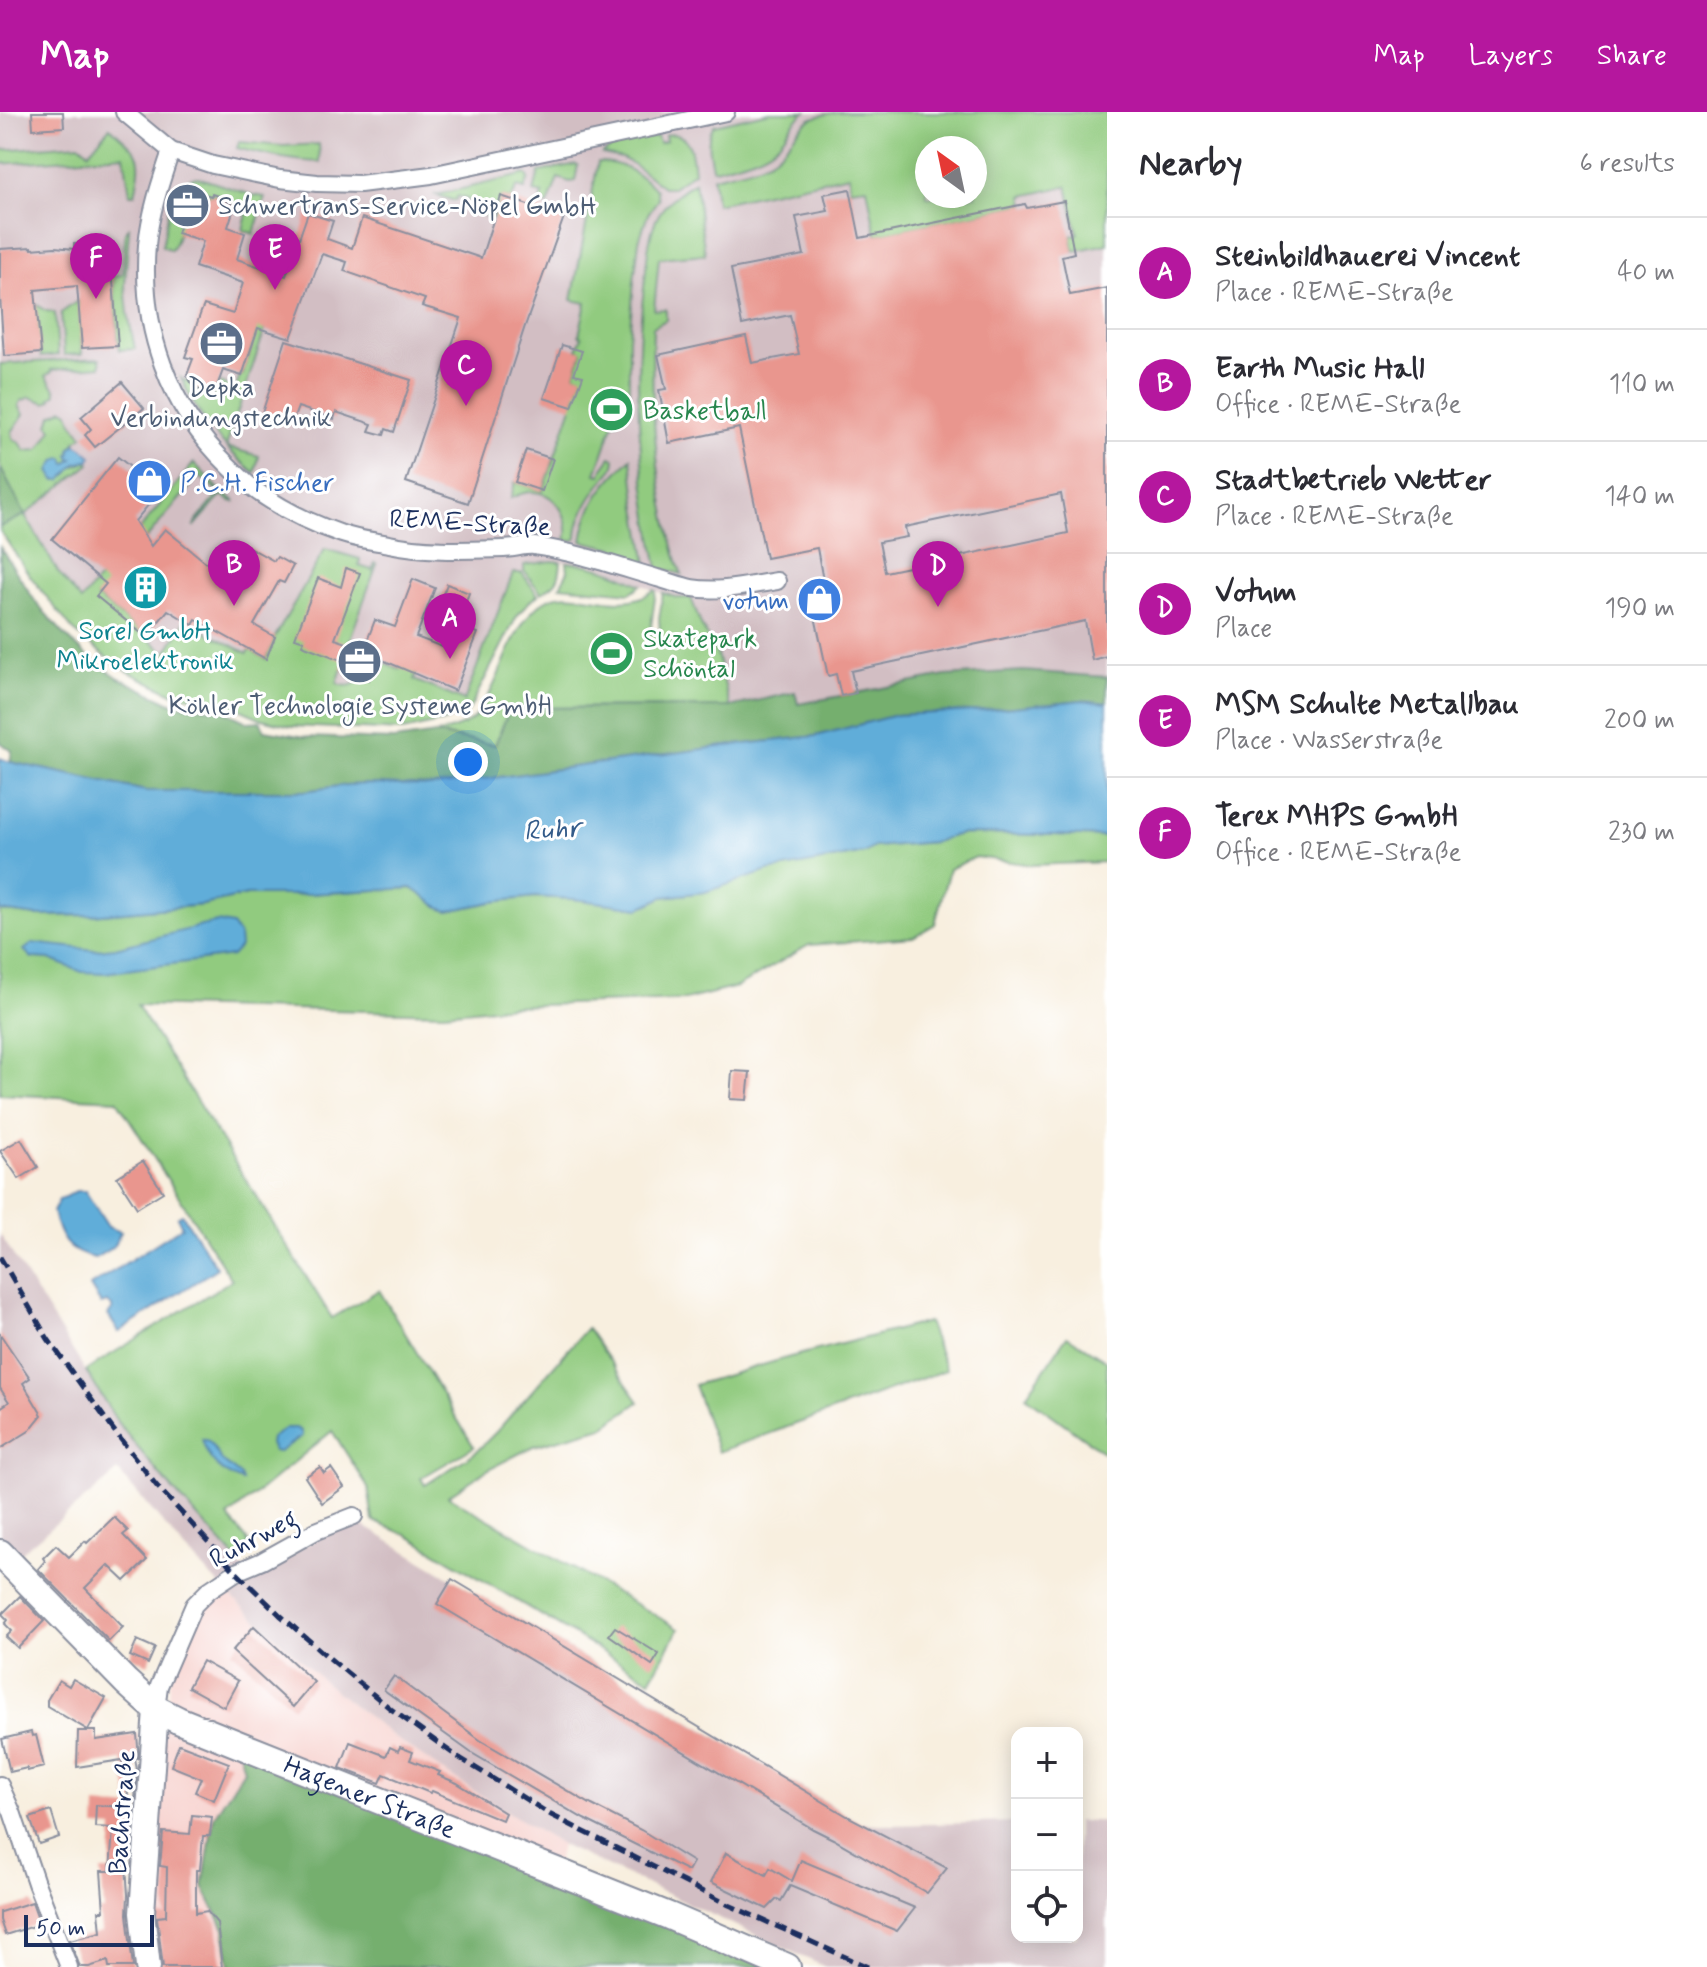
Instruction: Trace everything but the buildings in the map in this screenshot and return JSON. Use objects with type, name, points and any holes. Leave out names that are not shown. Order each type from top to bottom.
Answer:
[{"type":"main road","name":"Hagener Straße","points":[[0,1553],[156,1709],[669,1916],[787,1967]]},
{"type":"street","points":[[124,112],[171,151],[213,165],[280,179],[360,184],[431,175],[726,112]]},
{"type":"street","name":"REME-Straße","points":[[171,151],[147,245],[146,286],[154,339],[166,379],[188,417],[212,450],[267,499],[342,534],[393,545],[475,550],[516,549],[529,545],[569,552],[694,588],[727,589],[777,581]]},
{"type":"street","name":"Ruhrweg","points":[[156,1709],[159,1686],[194,1605],[209,1590],[236,1572],[316,1531],[354,1516]]},
{"type":"street","name":"Bachstraße","points":[[148,1967],[142,1913],[156,1709]]},
{"type":"street","points":[[0,1785],[69,1967]]},
{"type":"shaded area","points":[[0,112],[1107,112],[1107,677],[1023,671],[945,676],[798,704],[795,692],[730,707],[717,654],[691,599],[656,591],[591,564],[552,561],[524,565],[524,571],[513,573],[464,701],[203,680],[81,602],[43,547],[0,467]]},
{"type":"shaded area","points":[[0,1234],[118,1423],[249,1575],[354,1520],[861,1823],[1011,1822],[1011,1943],[1083,1943],[1083,1821],[1107,1821],[1107,1967],[825,1967],[561,1845],[395,1738],[328,1685],[222,1588],[118,1471],[9,1563],[0,1553]]},
{"type":"shaded area","points":[[222,1588],[328,1685],[395,1738],[561,1845],[557,1863],[241,1741],[169,1699],[170,1682],[197,1614]]},
{"type":"shaded area","points":[[163,1726],[239,1751],[244,1770],[214,1816],[203,1886],[225,1930],[230,1967],[153,1967],[147,1913]]},
{"type":"green space","points":[[770,112],[805,112],[769,150],[746,160],[712,168],[709,141],[714,125]]},
{"type":"green space","points":[[837,112],[1107,112],[1107,244],[1074,251],[1071,236],[1078,234],[1067,186],[1023,196],[1025,204],[876,235],[867,187],[850,189],[849,175],[716,204],[713,177],[744,170],[773,158],[808,121]]},
{"type":"green space","points":[[110,127],[137,155],[139,169],[135,194],[130,194],[124,155],[0,164],[0,150],[79,144],[89,152]]},
{"type":"green space","points":[[672,134],[687,142],[694,172],[673,187],[663,187],[622,158],[602,154],[614,146],[635,140],[657,136],[659,143],[666,141],[665,135]]},
{"type":"green space","points":[[239,142],[283,146],[319,144],[320,162],[247,151],[237,148]]},
{"type":"green space","points":[[598,162],[622,166],[637,174],[656,190],[658,199],[648,214],[639,241],[629,339],[629,398],[624,401],[617,422],[614,421],[596,474],[601,475],[611,457],[615,463],[584,511],[577,538],[566,541],[564,515],[555,501],[531,492],[511,498],[515,482],[543,491],[582,377],[574,374],[582,352],[577,349],[582,337],[579,335],[586,303],[572,300]]},
{"type":"green space","points":[[576,164],[575,181],[558,178],[548,205],[541,203],[543,194],[534,192],[539,172]]},
{"type":"green space","points":[[526,174],[529,178],[525,189],[517,187],[511,199],[501,197],[494,219],[484,216],[487,207],[458,196],[455,201],[436,195]]},
{"type":"green space","points":[[197,177],[265,197],[254,234],[243,230],[247,214],[234,210],[235,205],[226,198],[202,193],[200,197],[188,200],[173,195],[183,183]]},
{"type":"green space","points":[[695,182],[705,254],[659,258],[654,310],[666,309],[666,320],[653,327],[656,448],[671,541],[682,574],[658,568],[642,463],[638,358],[653,228],[667,203]]},
{"type":"green space","points":[[170,204],[185,209],[171,250],[162,246]]},
{"type":"green space","points":[[129,228],[125,285],[135,349],[119,350],[113,277],[123,274],[125,232]]},
{"type":"green space","points":[[79,300],[82,354],[64,355],[61,313]]},
{"type":"green space","points":[[36,304],[55,313],[58,355],[41,357]]},
{"type":"green space","points":[[224,320],[266,326],[226,447],[203,418],[181,378],[185,381],[189,378],[194,388],[214,395],[219,383],[236,388],[257,330]]},
{"type":"green space","points":[[100,358],[101,366],[51,370],[46,376],[56,394],[46,403],[30,397],[21,401],[19,406],[24,414],[12,432],[13,438],[25,451],[39,450],[52,429],[49,425],[52,415],[64,409],[83,436],[70,450],[73,459],[65,464],[64,458],[56,461],[71,468],[88,461],[90,464],[25,515],[58,572],[81,601],[194,463],[236,502],[222,495],[194,527],[220,493],[199,476],[97,597],[166,653],[185,621],[247,653],[250,650],[266,659],[275,637],[325,549],[360,559],[359,566],[372,570],[375,563],[350,639],[361,647],[350,645],[337,683],[347,686],[361,677],[369,679],[380,661],[400,669],[405,657],[422,659],[414,680],[464,701],[513,573],[522,573],[538,595],[517,616],[468,712],[443,722],[403,731],[291,726],[262,719],[221,701],[176,695],[111,661],[73,630],[30,576],[0,531],[0,527],[24,514],[0,467],[0,364]]},
{"type":"green space","points":[[227,447],[259,456],[255,473],[243,463]]},
{"type":"green space","points":[[631,458],[647,564],[613,548],[582,541],[593,505]]},
{"type":"green space","points":[[0,467],[25,515],[0,527]]},
{"type":"green space","points":[[0,547],[37,604],[65,635],[88,657],[119,678],[173,704],[222,710],[247,722],[260,721],[265,730],[306,737],[394,740],[436,734],[495,745],[510,708],[730,707],[795,692],[798,704],[945,676],[1023,671],[1107,677],[1107,703],[1082,700],[896,715],[816,736],[435,786],[369,784],[305,791],[146,791],[10,762],[12,751],[0,742]]},
{"type":"green space","points":[[561,562],[558,577],[541,593],[524,571],[524,565]]},
{"type":"green space","points":[[567,562],[606,570],[641,585],[630,593],[560,586],[568,571]]},
{"type":"green space","points":[[654,590],[650,634],[660,633],[663,593],[691,598],[717,654],[730,707],[510,708],[495,745],[436,734],[461,726],[482,709],[518,631],[543,602],[568,595],[626,601]]},
{"type":"green space","points":[[959,834],[1107,837],[1107,862],[1032,865],[976,857],[949,869],[935,924],[913,937],[809,945],[737,987],[685,1000],[512,1006],[444,1013],[137,1005],[332,1318],[379,1290],[474,1447],[421,1478],[425,1485],[476,1452],[587,1328],[639,1402],[603,1427],[534,1446],[487,1470],[448,1496],[679,1629],[650,1680],[405,1534],[373,1521],[368,1487],[332,1431],[228,1517],[247,1540],[250,1551],[238,1561],[164,1480],[118,1423],[86,1371],[232,1280],[117,1100],[0,1094],[0,911],[36,916],[91,915],[203,905],[247,895],[412,888],[449,911],[535,897],[640,908],[663,897],[705,892],[768,871],[864,853],[874,847],[934,842]]},
{"type":"green space","points":[[928,1322],[946,1370],[718,1452],[694,1385]]},
{"type":"green space","points":[[1067,1336],[1107,1361],[1107,1455],[1026,1396]]},
{"type":"green space","points":[[239,1751],[767,1967],[230,1967],[224,1929],[203,1886],[214,1816],[244,1770]]},
{"type":"water","points":[[75,444],[92,456],[90,460],[76,464],[62,480],[55,480],[50,471],[52,466],[59,459],[64,458],[66,464],[73,459],[69,454]]},
{"type":"water","name":"Ruhr","points":[[1082,700],[1107,703],[1107,837],[959,834],[934,842],[874,847],[864,853],[768,871],[705,892],[663,897],[640,908],[535,897],[449,911],[412,888],[247,895],[203,905],[91,915],[36,916],[0,911],[0,758],[146,791],[305,791],[369,784],[435,786],[816,736],[896,715]]},
{"type":"water","points":[[217,922],[232,925],[239,935],[240,947],[232,956],[104,973],[82,972],[49,959],[32,958],[24,950],[33,943],[95,950],[115,948]]},
{"type":"water","points":[[76,1191],[85,1191],[108,1227],[121,1232],[113,1247],[95,1258],[71,1248],[55,1221],[53,1212],[59,1200]]},
{"type":"water","points":[[182,1214],[217,1268],[119,1332],[108,1315],[112,1306],[107,1302],[101,1304],[90,1286],[182,1227],[177,1217]]},
{"type":"water","points":[[286,1428],[296,1428],[302,1436],[279,1452],[273,1451],[271,1438]]},
{"type":"water","points":[[202,1439],[209,1441],[222,1461],[240,1475],[242,1481],[216,1465]]},
{"type":"railway","points":[[0,1257],[48,1339],[156,1485],[280,1615],[391,1709],[455,1755],[551,1815],[729,1905],[868,1967]]},
{"type":"place","name":"Schwertrans-Service-Nöpel GmbH","points":[[187,205]]},
{"type":"place","name":"MSM Schulte Metallbau","points":[[275,290]]},
{"type":"place","name":"Terex MHPS GmbH","points":[[96,299]]},
{"type":"place","name":"Depka Verbindungstechnik","points":[[221,344]]},
{"type":"place","name":"Stadtbetrieb Wetter","points":[[466,406]]},
{"type":"place","name":"Basketball","points":[[612,410]]},
{"type":"place","name":"P.C.H. Fischer","points":[[149,482]]},
{"type":"place","name":"Sorel GmbH Mikroelektronik","points":[[145,587]]},
{"type":"place","name":"votum","points":[[820,600]]},
{"type":"place","name":"Earth Music Hall","points":[[234,606]]},
{"type":"place","name":"Votum","points":[[938,607]]},
{"type":"place","name":"Skatepark Schöntal","points":[[612,653]]},
{"type":"place","name":"Steinbildhauerei Vincent","points":[[450,659]]},
{"type":"place","name":"Köhler Technologie Systeme GmbH","points":[[360,662]]}]
